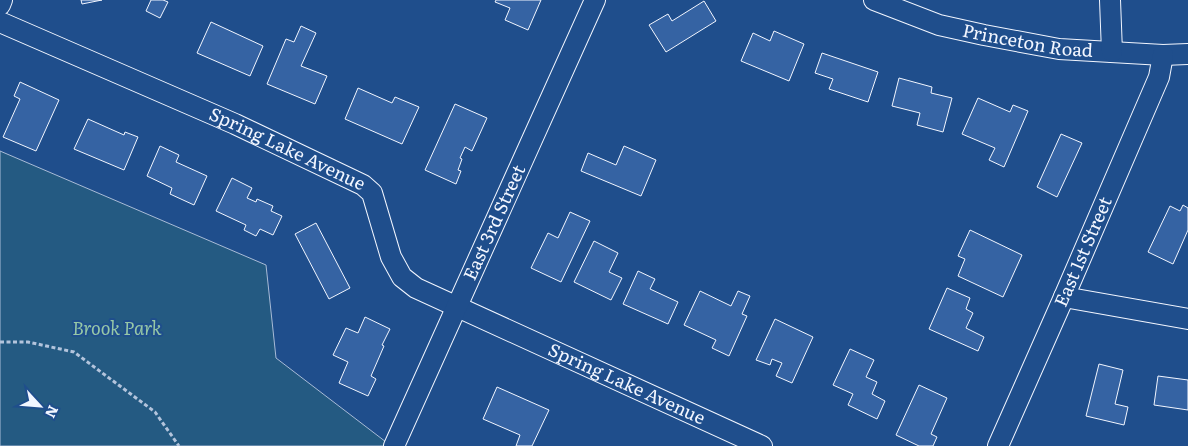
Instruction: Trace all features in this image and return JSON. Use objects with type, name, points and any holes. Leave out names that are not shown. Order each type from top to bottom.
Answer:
[{"type":"street","points":[[0,5],[2,0]]},
{"type":"street","name":"East 3rd Street","points":[[394,446],[595,0]]},
{"type":"street","name":"Princeton Road","points":[[874,0],[939,25],[1059,49],[1163,55],[1188,54]]},
{"type":"street","points":[[1110,0],[1112,52]]},
{"type":"street","name":"Spring Lake Avenue","points":[[0,22],[235,124],[363,185],[372,193],[391,257],[402,277],[416,288],[456,308],[762,446]]},
{"type":"street","name":"East 1st Street","points":[[998,446],[1159,77],[1163,55]]},
{"type":"street","points":[[1064,297],[1188,319]]},
{"type":"path","points":[[0,342],[28,342],[74,352],[155,412],[179,446]]},
{"type":"green space","name":"Brook Park","points":[[0,151],[266,265],[276,358],[386,442],[384,446],[0,446]]},
{"type":"building","points":[[81,0],[102,0],[82,4]]},
{"type":"building","points":[[151,0],[168,2],[160,18],[146,11]]},
{"type":"building","points":[[496,0],[541,0],[528,30],[505,20],[510,8],[495,2]]},
{"type":"building","points":[[704,1],[716,21],[666,52],[649,25],[668,14],[672,21]]},
{"type":"building","points":[[211,22],[263,46],[250,76],[197,53]]},
{"type":"building","points":[[301,26],[316,33],[301,66],[327,76],[315,104],[267,84],[286,39],[294,42]]},
{"type":"building","points":[[774,31],[804,44],[789,81],[741,61],[753,33],[770,41]]},
{"type":"building","points":[[822,53],[878,72],[868,102],[829,89],[833,79],[815,73]]},
{"type":"building","points":[[899,78],[932,87],[931,93],[952,98],[943,132],[917,125],[920,113],[892,106]]},
{"type":"building","points":[[20,82],[59,100],[36,151],[3,137],[20,99],[14,96]]},
{"type":"building","points":[[358,88],[392,103],[395,97],[419,107],[402,144],[345,119]]},
{"type":"building","points":[[978,98],[1010,112],[1013,105],[1028,111],[1004,167],[989,160],[995,148],[962,134]]},
{"type":"building","points":[[455,104],[487,118],[472,151],[465,147],[460,158],[462,159],[458,170],[461,171],[456,184],[425,170]]},
{"type":"building","points":[[88,119],[124,135],[125,132],[138,137],[124,170],[74,149]]},
{"type":"building","points":[[1061,134],[1082,143],[1057,197],[1037,187]]},
{"type":"building","points":[[160,146],[179,155],[176,162],[207,176],[194,205],[170,194],[172,188],[147,176]]},
{"type":"building","points":[[624,146],[656,160],[641,196],[581,171],[588,153],[616,165]]},
{"type":"building","points":[[232,178],[252,188],[247,198],[256,202],[257,199],[273,206],[271,211],[282,216],[273,235],[260,229],[256,236],[244,230],[246,225],[216,211]]},
{"type":"building","points":[[1183,205],[1188,208],[1188,230],[1173,264],[1148,252],[1170,206],[1180,211]]},
{"type":"building","points":[[570,212],[590,221],[561,282],[531,268],[548,233],[558,238]]},
{"type":"building","points":[[316,223],[350,288],[329,299],[295,234]]},
{"type":"building","points":[[970,230],[1022,255],[1003,297],[958,276],[965,259],[958,256]]},
{"type":"building","points":[[594,241],[618,253],[609,272],[622,278],[611,300],[574,282]]},
{"type":"building","points":[[638,271],[655,279],[650,289],[678,302],[668,324],[623,304]]},
{"type":"building","points":[[947,288],[970,298],[966,309],[973,313],[966,328],[984,337],[978,351],[929,329]]},
{"type":"building","points":[[700,291],[731,306],[738,291],[750,296],[742,314],[747,316],[729,356],[712,348],[716,340],[684,325]]},
{"type":"building","points":[[365,317],[390,329],[371,376],[376,379],[368,396],[339,383],[348,362],[333,355],[346,328],[358,333]]},
{"type":"building","points":[[775,319],[813,337],[792,383],[776,376],[782,363],[772,359],[770,365],[756,360]]},
{"type":"building","points":[[850,349],[874,360],[866,377],[877,382],[872,394],[885,401],[877,419],[848,405],[853,394],[833,385]]},
{"type":"building","points":[[1099,364],[1123,370],[1115,404],[1128,407],[1124,425],[1086,416]]},
{"type":"building","points":[[1158,376],[1188,380],[1188,410],[1154,405]]},
{"type":"building","points":[[919,385],[947,398],[931,434],[937,437],[933,446],[919,446],[896,435]]},
{"type":"building","points":[[497,387],[549,410],[532,446],[516,446],[520,435],[483,419]]}]
